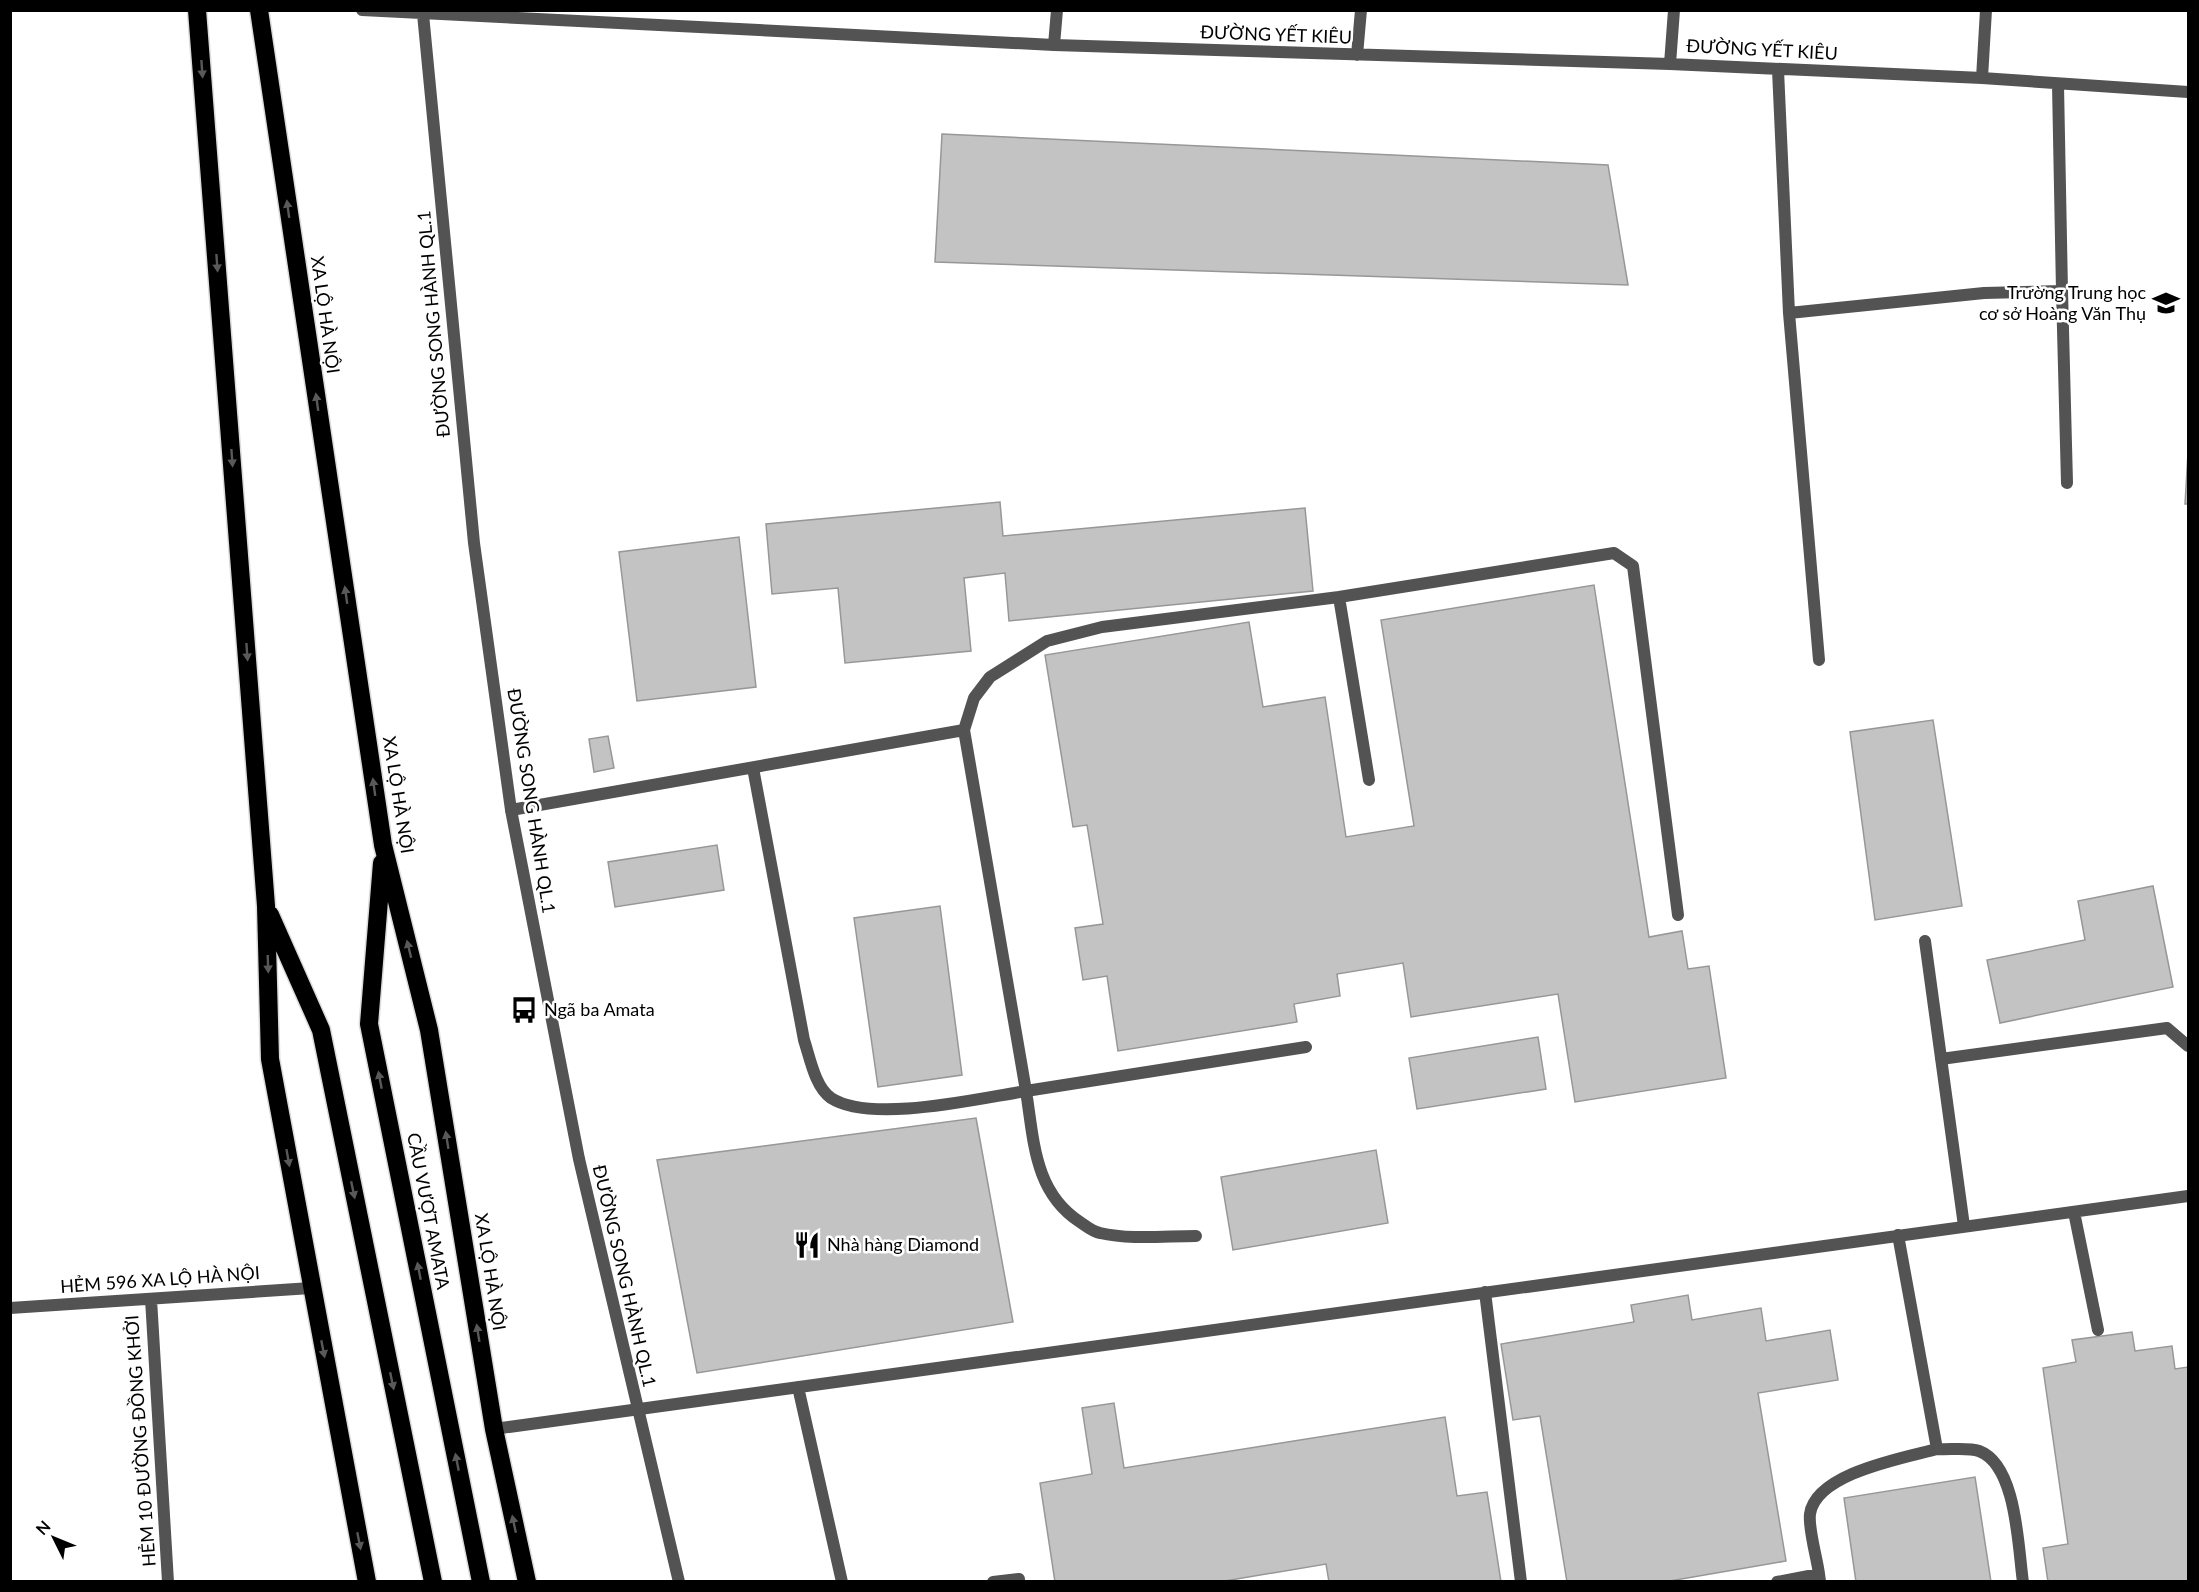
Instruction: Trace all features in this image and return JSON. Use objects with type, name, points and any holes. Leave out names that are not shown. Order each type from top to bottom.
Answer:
[{"type":"highway","points":[[198,10],[266,906],[270,1059],[367,1581]]},
{"type":"highway","name":"XA LỘ HÀ NỘI","points":[[259,10],[383,845],[429,1030],[494,1429],[527,1581]]},
{"type":"highway","name":"CẦU VƯỢT AMATA","points":[[383,845],[369,1024],[481,1581]]},
{"type":"highway","points":[[266,906],[321,1030],[433,1581]]},
{"type":"street","name":"ĐƯỜNG YẾT KIÊU","points":[[362,10],[1054,45],[1670,64],[1982,78],[2058,85],[2188,92]]},
{"type":"street","points":[[1054,45],[1057,10]]},
{"type":"street","points":[[1357,55],[1361,10]]},
{"type":"street","points":[[1670,64],[1674,10]]},
{"type":"street","points":[[1982,78],[1986,10]]},
{"type":"street","name":"ĐƯỜNG SONG HÀNH QL.1","points":[[423,14],[474,543],[511,810],[579,1159],[636,1410],[679,1581]]},
{"type":"street","points":[[1778,70],[1789,313],[1819,660]]},
{"type":"street","points":[[2058,85],[2067,483]]},
{"type":"street","points":[[1789,313],[1984,293],[2062,291]]},
{"type":"street","points":[[1196,1236],[1127,1236],[1098,1233],[1069,1214],[1049,1192],[1037,1167],[964,729],[974,698],[990,677],[1047,642],[1102,627],[1339,597],[1614,553],[1633,566],[1678,915]]},
{"type":"street","points":[[1339,597],[1369,780]]},
{"type":"street","points":[[511,810],[964,729]]},
{"type":"street","points":[[753,768],[804,1040],[818,1082],[831,1098],[857,1106],[896,1110],[1306,1047]]},
{"type":"street","points":[[1925,941],[1964,1226]]},
{"type":"street","points":[[1941,1059],[2166,1028],[2188,1046]]},
{"type":"street","points":[[494,1429],[2188,1196]]},
{"type":"street","points":[[2074,1212],[2098,1330]]},
{"type":"street","points":[[1898,1236],[1937,1449]]},
{"type":"street","name":"HẺM 596 XA LỘ HÀ NỘI","points":[[10,1308],[311,1288]]},
{"type":"street","points":[[1485,1293],[1521,1581]]},
{"type":"street","name":"HẺM 10 ĐƯỜNG ĐỒNG KHỞI","points":[[151,1299],[168,1581]]},
{"type":"street","points":[[798,1387],[842,1581]]},
{"type":"street","points":[[1777,1581],[1819,1578],[1810,1513],[1824,1488],[1854,1472],[1937,1449],[1979,1451],[1997,1465],[2010,1491],[2022,1581]]},
{"type":"street","points":[[993,1581],[1018,1579]]},
{"type":"building","points":[[942,134],[1608,165],[1628,285],[935,262]]},
{"type":"building","points":[[2188,453],[2188,504],[2185,504]]},
{"type":"building","points":[[1000,502],[1003,536],[1305,508],[1313,591],[1009,621],[1005,573],[964,578],[971,651],[845,663],[838,588],[772,594],[766,524]]},
{"type":"building","points":[[739,537],[756,687],[637,701],[619,552]]},
{"type":"building","points":[[1594,585],[1649,937],[1682,931],[1688,969],[1709,966],[1726,1078],[1575,1102],[1558,994],[1411,1017],[1403,963],[1337,974],[1340,996],[1294,1004],[1297,1022],[1118,1051],[1107,976],[1083,980],[1075,928],[1103,924],[1087,825],[1073,827],[1045,655],[1249,622],[1263,707],[1325,697],[1346,837],[1414,826],[1381,620]]},
{"type":"building","points":[[1933,720],[1962,906],[1875,920],[1850,732]]},
{"type":"building","points":[[608,736],[614,768],[594,772],[589,739]]},
{"type":"building","points":[[717,845],[724,890],[615,907],[608,862]]},
{"type":"building","points":[[2153,886],[2173,987],[2000,1023],[1987,960],[2085,940],[2078,901]]},
{"type":"building","points":[[940,906],[962,1075],[878,1087],[854,918]]},
{"type":"building","points":[[1538,1037],[1546,1089],[1417,1109],[1409,1058]]},
{"type":"building","name":"Nhà hàng Diamond","points":[[976,1118],[1013,1322],[697,1373],[657,1160]]},
{"type":"building","points":[[1376,1150],[1388,1223],[1233,1250],[1221,1177]]},
{"type":"building","points":[[1688,1295],[1692,1320],[1761,1308],[1766,1341],[1830,1330],[1838,1380],[1758,1393],[1786,1561],[1664,1582],[1567,1582],[1540,1416],[1513,1420],[1501,1344],[1634,1322],[1631,1305]]},
{"type":"building","points":[[2132,1332],[2135,1351],[2172,1346],[2175,1369],[2188,1367],[2188,1582],[2048,1582],[2043,1548],[2068,1544],[2043,1368],[2076,1362],[2072,1340]]},
{"type":"building","points":[[1114,1403],[1124,1468],[1445,1417],[1457,1496],[1487,1492],[1501,1582],[1329,1582],[1326,1564],[1219,1582],[1055,1582],[1040,1483],[1092,1474],[1082,1408]]},
{"type":"building","points":[[1975,1477],[1991,1582],[1856,1582],[1844,1498]]},
{"type":"place","name":"Trường Trung học cơ sở Hoàng Văn Thụ","points":[[2166,303]]},
{"type":"place","name":"Ngã ba Amata","points":[[524,1010]]},
{"type":"place","name":"Nhà hàng Diamond","points":[[807,1245]]}]
